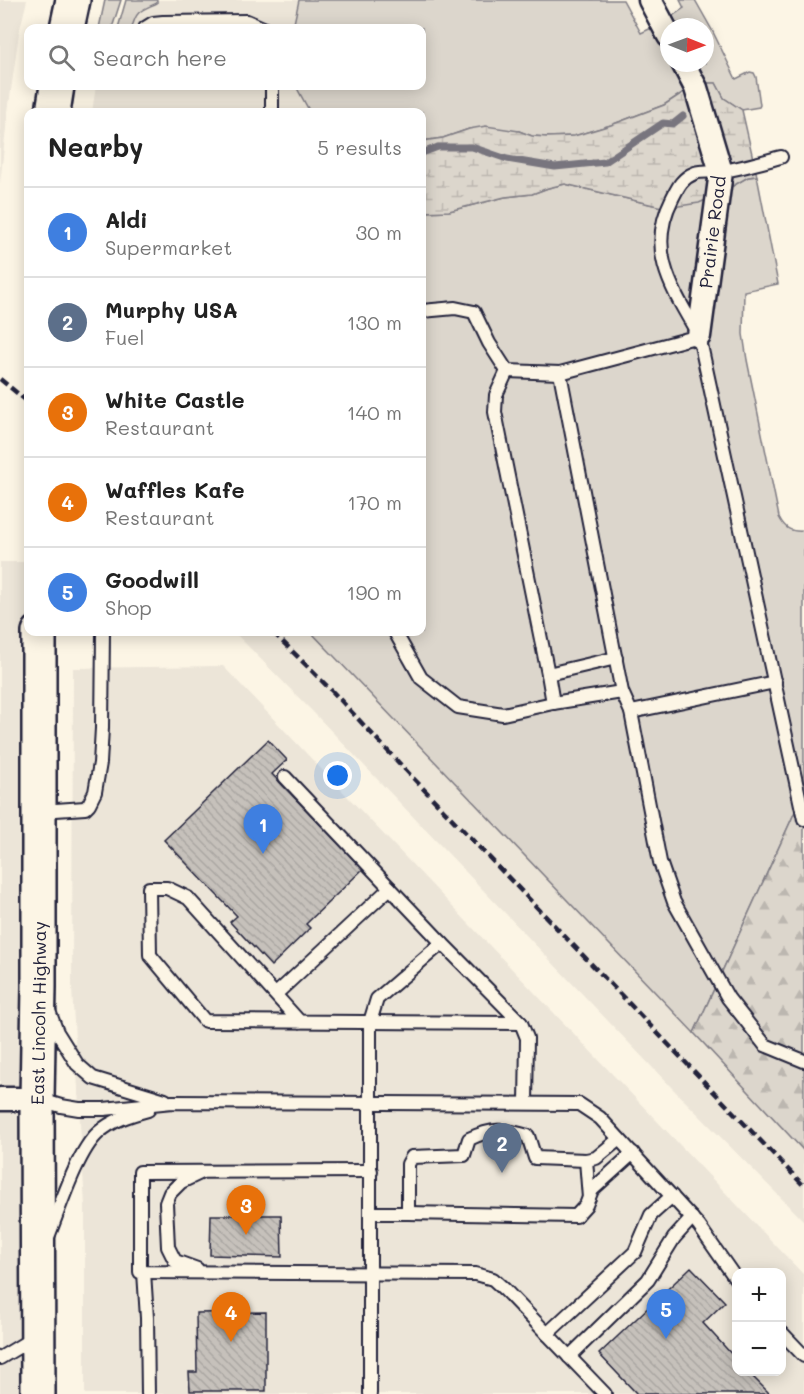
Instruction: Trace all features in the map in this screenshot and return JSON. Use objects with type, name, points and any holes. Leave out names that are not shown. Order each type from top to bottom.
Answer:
[{"type":"main road","points":[[68,24],[74,0]]},
{"type":"main road","points":[[54,108],[56,90]]},
{"type":"main road","name":"East Lincoln Highway","points":[[38,1394],[39,636]]},
{"type":"street","points":[[650,0],[660,19]]},
{"type":"street","name":"Prairie Road","points":[[688,72],[696,88],[721,172],[699,336]]},
{"type":"street","points":[[0,1099],[37,1099]]},
{"type":"lane","points":[[151,24],[247,21],[254,24]]},
{"type":"lane","points":[[272,90],[272,108]]},
{"type":"lane","points":[[781,157],[721,172],[697,172],[681,180],[669,205],[661,232],[662,260],[673,290],[699,336],[804,819]]},
{"type":"lane","points":[[426,311],[455,308],[474,312],[489,343],[507,371]]},
{"type":"lane","points":[[507,371],[560,374],[699,336]]},
{"type":"lane","points":[[507,371],[496,395],[495,412],[554,703]]},
{"type":"lane","points":[[560,374],[622,692],[631,712],[660,861],[674,902],[728,998],[765,1045],[804,1061]]},
{"type":"lane","points":[[39,811],[85,808],[95,792],[100,763],[102,728],[103,636]]},
{"type":"lane","points":[[397,636],[420,678],[458,707],[503,714],[622,692]]},
{"type":"lane","points":[[548,674],[616,658]]},
{"type":"lane","points":[[631,712],[775,682]]},
{"type":"lane","points":[[285,777],[521,1023],[527,1038],[526,1103]]},
{"type":"lane","points":[[300,1022],[188,898],[167,888],[148,888],[150,955],[205,1021],[300,1022],[521,1023]]},
{"type":"lane","points":[[276,994],[390,888]]},
{"type":"lane","points":[[370,1394],[370,1022],[377,999],[442,943]]},
{"type":"lane","points":[[39,987],[57,1032],[77,1064],[93,1078],[172,1102]]},
{"type":"lane","points":[[37,1099],[80,1109],[104,1109],[172,1102],[579,1104],[600,1118],[692,1218],[732,1273]]},
{"type":"lane","points":[[38,1262],[73,1175],[86,1149],[96,1136],[119,1119],[172,1102]]},
{"type":"lane","points":[[408,1213],[408,1164],[412,1157],[465,1155],[469,1139],[484,1132],[507,1130],[528,1136],[535,1158],[586,1160],[596,1158],[619,1139]]},
{"type":"lane","points":[[370,1213],[576,1216],[586,1205],[592,1191],[633,1153]]},
{"type":"lane","points":[[586,1160],[589,1198]]},
{"type":"lane","points":[[371,1171],[140,1172],[140,1272],[475,1274],[493,1279],[505,1290],[604,1394]]},
{"type":"lane","points":[[203,1172],[181,1182],[170,1193],[166,1203],[167,1236],[168,1247],[175,1261],[207,1273]]},
{"type":"lane","points":[[547,1334],[635,1252],[651,1215],[672,1196]]},
{"type":"lane","points":[[569,1357],[648,1280],[674,1238],[692,1218]]},
{"type":"lane","points":[[144,1272],[148,1394]]},
{"type":"lane","points":[[0,1358],[38,1335]]},
{"type":"lane","points":[[786,1337],[804,1356]]},
{"type":"shaded area","points":[[0,0],[27,0],[19,33],[0,184]]},
{"type":"shaded area","points":[[126,0],[317,0],[318,24],[119,24]]},
{"type":"shaded area","points":[[95,90],[319,90],[320,108],[93,108]]},
{"type":"shaded area","points":[[0,562],[24,562],[24,636],[28,636],[32,1394],[0,1394]]},
{"type":"shaded area","points":[[238,636],[315,636],[804,1151],[804,1221],[672,1088]]},
{"type":"shaded area","points":[[223,666],[804,1275],[804,1394],[85,1394],[85,1206],[72,989],[73,668]]},
{"type":"green space","points":[[105,0],[121,0],[113,24],[100,24]]},
{"type":"green space","points":[[126,0],[157,0],[157,3],[138,14],[133,24],[119,24]]},
{"type":"green space","points":[[299,0],[623,0],[641,33],[660,24],[660,72],[714,72],[714,34],[736,79],[750,72],[754,73],[760,105],[742,110],[724,98],[716,83],[696,84],[664,105],[574,136],[532,136],[519,131],[469,129],[443,138],[426,140],[426,108],[308,108],[298,90],[426,90],[426,24],[294,24]]},
{"type":"green space","points":[[680,0],[695,0],[705,18],[669,18],[684,8]]},
{"type":"green space","points":[[716,83],[724,98],[742,110],[757,176],[748,177],[699,203],[666,208],[565,184],[532,194],[505,197],[449,211],[426,212],[426,140],[486,126],[519,131],[532,136],[574,136],[664,105],[696,84]]},
{"type":"green space","points":[[757,176],[778,284],[744,291],[743,334],[747,360],[779,517],[789,529],[804,531],[804,792],[694,1033],[315,636],[426,636],[426,212],[449,211],[505,197],[532,194],[565,184],[666,208],[719,194],[748,177]]},
{"type":"green space","points":[[804,792],[804,1151],[694,1033]]},
{"type":"building","points":[[268,740],[287,760],[272,774],[363,869],[306,924],[310,928],[271,966],[230,922],[237,916],[164,840]]},
{"type":"building","points":[[211,1215],[281,1215],[282,1257],[210,1255]]},
{"type":"building","points":[[691,1267],[725,1302],[703,1323],[732,1355],[732,1376],[752,1376],[770,1394],[637,1394],[599,1354]]},
{"type":"building","points":[[266,1312],[266,1391],[190,1391],[189,1372],[197,1372],[196,1313]]},
{"type":"waterway","points":[[426,152],[438,147],[472,147],[507,159],[555,167],[605,162],[663,123],[673,124],[683,116]]},
{"type":"railway","points":[[0,379],[24,399]]},
{"type":"railway","points":[[277,636],[804,1186]]},
{"type":"place","name":"Aldi","points":[[263,854]]},
{"type":"place","name":"Murphy USA","points":[[502,1173]]},
{"type":"place","name":"White Castle","points":[[246,1235]]},
{"type":"place","name":"Goodwill","points":[[666,1339]]},
{"type":"place","name":"Waffles Kafe","points":[[231,1342]]}]
